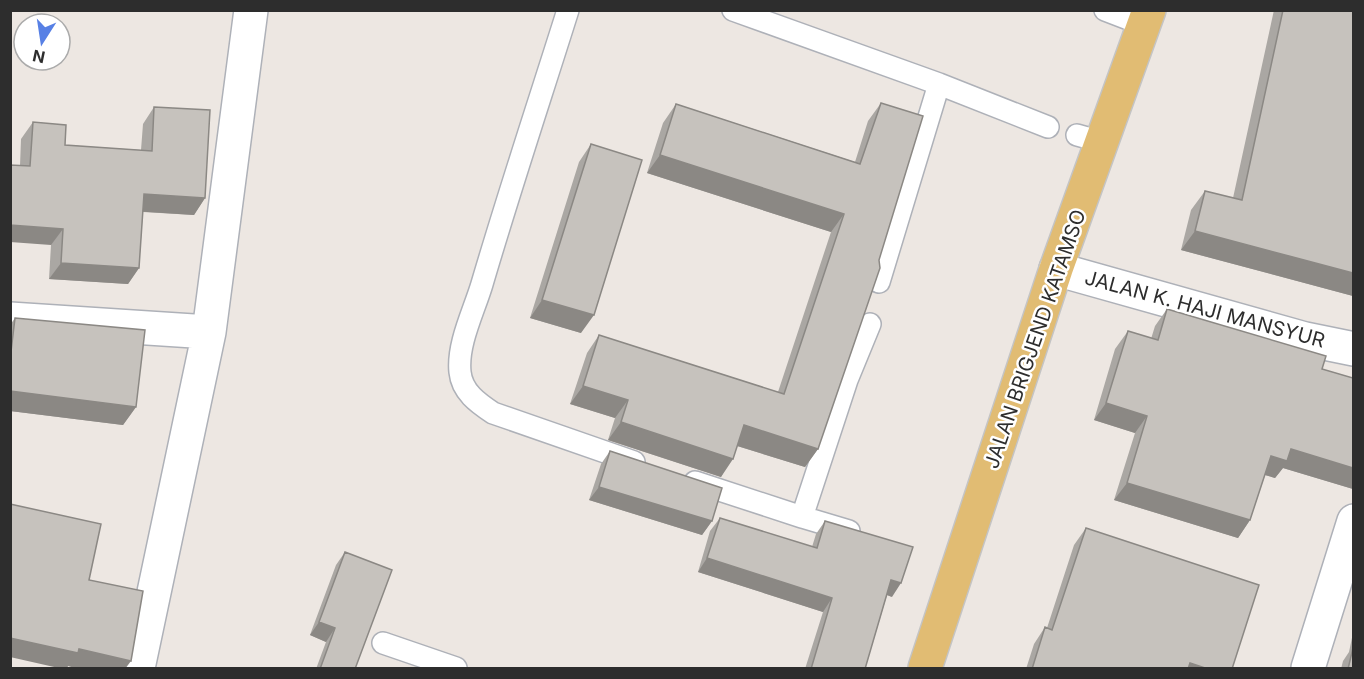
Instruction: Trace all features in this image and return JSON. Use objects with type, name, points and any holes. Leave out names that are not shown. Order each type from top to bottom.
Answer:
[{"type":"main road","name":"JALAN BRIGJEND KATAMSO","points":[[925,669],[951,558],[1056,269],[1090,139],[1147,18]]},
{"type":"street","points":[[138,669],[209,332],[251,10]]},
{"type":"street","name":"JALAN K. HAJI MANSYUR","points":[[1056,269],[1305,339],[1353,349]]},
{"type":"street","points":[[10,319],[209,332]]},
{"type":"street","points":[[1308,669],[1353,521]]},
{"type":"lane","points":[[568,10],[491,252],[461,354],[460,372],[464,386],[475,401],[493,413],[648,466]]},
{"type":"lane","points":[[733,10],[939,84],[1048,127]]},
{"type":"lane","points":[[1105,10],[1147,18]]},
{"type":"lane","points":[[879,282],[939,84]]},
{"type":"lane","points":[[802,517],[847,380],[870,324]]},
{"type":"lane","points":[[681,477],[868,537]]},
{"type":"lane","points":[[383,643],[456,669]]},
{"type":"building","points":[[1283,10],[1353,10],[1353,273],[1195,231],[1205,191],[1242,200]]},
{"type":"building","points":[[881,103],[923,116],[879,260],[880,268],[818,449],[744,425],[733,459],[621,422],[628,400],[583,386],[599,335],[784,394],[844,214],[660,155],[676,104],[860,164]]},
{"type":"building","points":[[154,107],[210,110],[205,198],[144,194],[139,268],[61,263],[63,229],[10,225],[10,165],[30,166],[33,122],[66,125],[65,145],[152,151]]},
{"type":"building","points":[[591,144],[642,160],[594,315],[542,300]]},
{"type":"building","points":[[1167,309],[1326,356],[1322,369],[1353,378],[1353,468],[1291,449],[1287,461],[1271,456],[1250,520],[1127,483],[1147,416],[1106,403],[1128,331],[1158,340]]},
{"type":"building","points":[[15,318],[145,330],[136,407],[10,391],[10,360]]},
{"type":"building","points":[[610,451],[722,488],[712,521],[599,487]]},
{"type":"building","points":[[10,504],[101,524],[89,580],[143,591],[131,661],[79,649],[78,653],[10,638]]},
{"type":"building","points":[[720,518],[817,548],[825,521],[913,547],[901,583],[891,580],[865,669],[811,669],[832,598],[707,558]]},
{"type":"building","points":[[1086,528],[1259,585],[1232,669],[1208,669],[1190,663],[1188,669],[1032,669],[1045,627],[1052,630]]},
{"type":"building","points":[[345,552],[392,570],[355,669],[320,669],[335,628],[319,622]]},
{"type":"building","points":[[1353,648],[1353,669],[1348,669]]}]
